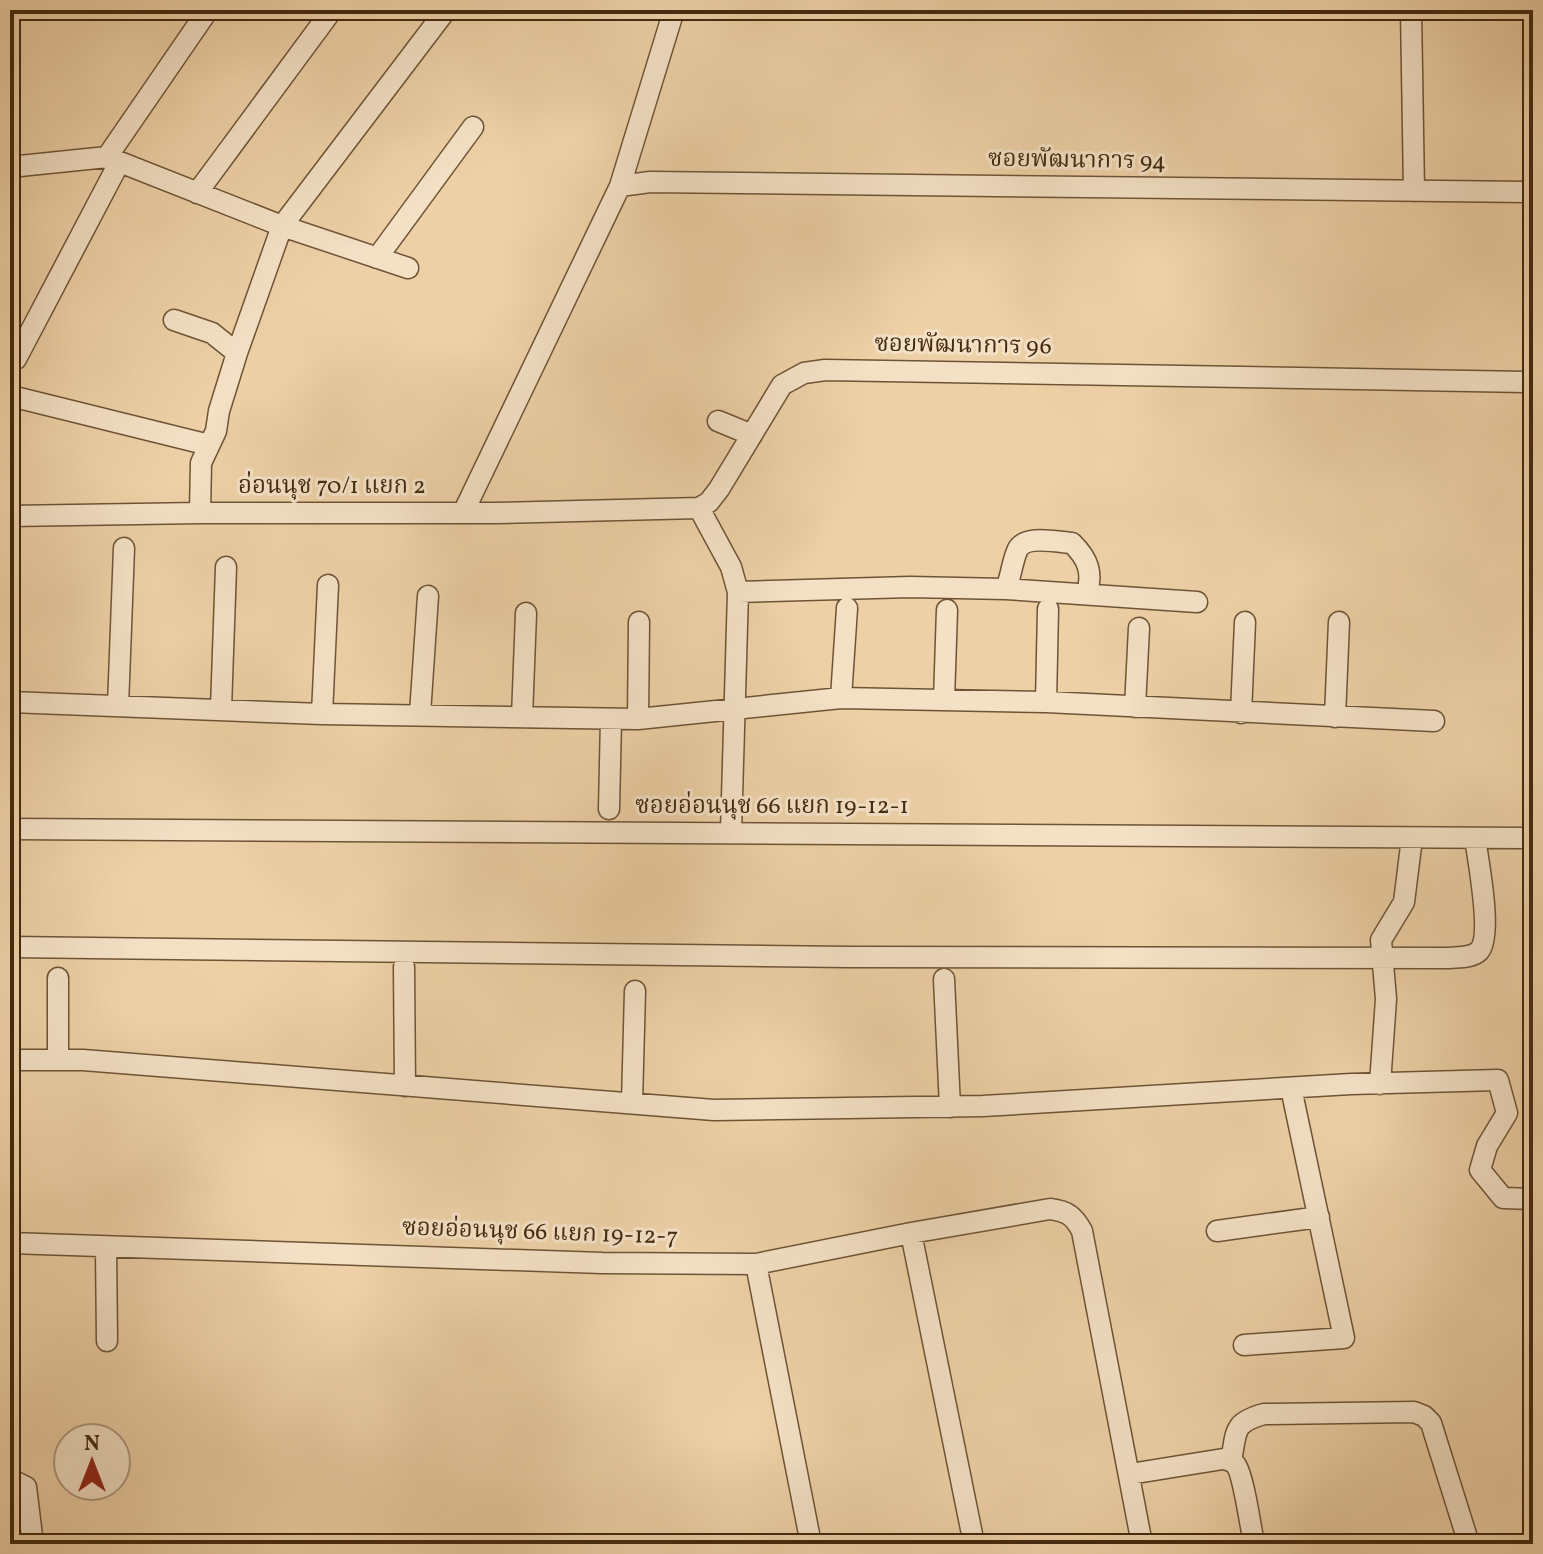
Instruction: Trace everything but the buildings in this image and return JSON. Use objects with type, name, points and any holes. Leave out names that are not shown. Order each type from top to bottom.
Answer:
[{"type":"street","points":[[16,359],[113,160],[208,10]]},
{"type":"street","points":[[197,193],[332,10]]},
{"type":"street","points":[[200,513],[201,463],[216,431],[237,353],[282,226],[446,10]]},
{"type":"street","points":[[674,10],[620,186],[463,513],[699,508],[731,567],[738,592],[731,831]]},
{"type":"street","points":[[1411,10],[1414,191]]},
{"type":"street","points":[[377,258],[473,127]]},
{"type":"street","points":[[10,168],[113,160],[282,226],[408,268]]},
{"type":"street","name":"ซอยพัฒนาการ 94","points":[[620,186],[650,182],[1533,192]]},
{"type":"street","points":[[174,320],[212,333],[237,353]]},
{"type":"street","name":"ซอยพัฒนาการ 96","points":[[699,508],[709,502],[719,489],[782,385],[804,373],[825,370],[1533,382]]},
{"type":"street","points":[[15,397],[209,445]]},
{"type":"street","points":[[718,421],[752,435]]},
{"type":"street","name":"อ่อนนุช 70/1 แยก 2","points":[[10,516],[463,513]]},
{"type":"street","points":[[1006,589],[1018,547],[1025,542],[1062,542],[1072,543],[1089,566],[1087,594]]},
{"type":"street","points":[[118,706],[124,548]]},
{"type":"street","points":[[221,708],[226,567]]},
{"type":"street","points":[[322,714],[328,585]]},
{"type":"street","points":[[738,592],[910,587],[1006,589],[1197,602]]},
{"type":"street","points":[[420,714],[428,596]]},
{"type":"street","points":[[841,698],[847,608]]},
{"type":"street","points":[[1046,702],[1048,609]]},
{"type":"street","points":[[944,700],[947,610]]},
{"type":"street","points":[[522,717],[526,613]]},
{"type":"street","points":[[638,719],[639,622]]},
{"type":"street","points":[[1241,713],[1245,622]]},
{"type":"street","points":[[1335,717],[1339,622]]},
{"type":"street","points":[[1135,707],[1139,628]]},
{"type":"street","points":[[10,702],[322,714],[638,719],[841,698],[1046,702],[1434,721]]},
{"type":"street","points":[[609,809],[611,719]]},
{"type":"street","name":"ซอยอ่อนนุช 66 แยก 19-12-1","points":[[10,829],[1533,838]]},
{"type":"street","points":[[1380,1084],[1386,999],[1381,940],[1404,902],[1412,838]]},
{"type":"street","points":[[10,947],[849,957],[1460,957],[1471,956],[1481,950],[1484,940],[1485,838]]},
{"type":"street","points":[[404,967],[405,1086]]},
{"type":"street","points":[[58,978],[58,1060]]},
{"type":"street","points":[[944,979],[950,1107]]},
{"type":"street","points":[[632,1103],[635,991]]},
{"type":"street","points":[[10,1060],[58,1060],[714,1110],[950,1107],[1498,1080],[1507,1113],[1487,1146],[1480,1170],[1503,1198],[1533,1199]]},
{"type":"street","points":[[1244,1345],[1344,1338],[1291,1088]]},
{"type":"street","name":"ซอยอ่อนนุช 66 แยก 19-12-7","points":[[10,1243],[602,1263],[756,1264],[911,1233],[1050,1209],[1063,1210],[1075,1218],[1082,1231],[1130,1474]]},
{"type":"street","points":[[1217,1231],[1319,1217]]},
{"type":"street","points":[[911,1233],[974,1544]]},
{"type":"street","points":[[106,1247],[107,1341]]},
{"type":"street","points":[[756,1264],[811,1544]]},
{"type":"street","points":[[1231,1461],[1238,1428],[1245,1419],[1264,1414],[1414,1412],[1431,1423],[1469,1544]]},
{"type":"street","points":[[1142,1544],[1130,1474],[1223,1459],[1236,1465],[1254,1544]]},
{"type":"street","points":[[10,1479],[26,1487],[33,1544]]}]
